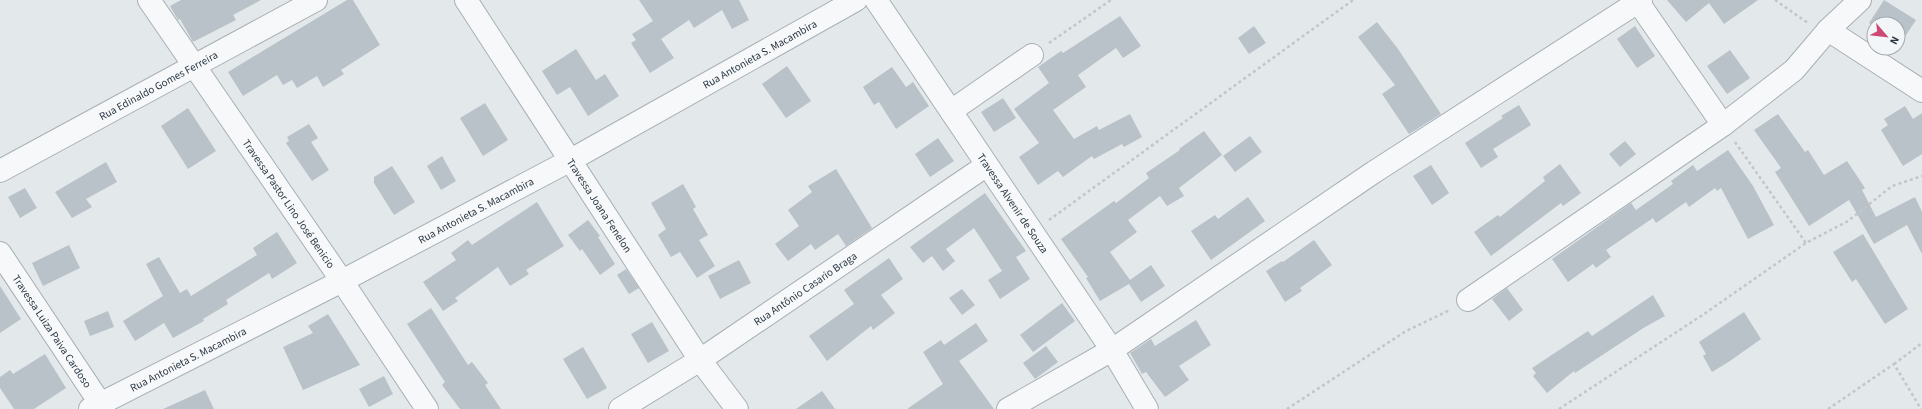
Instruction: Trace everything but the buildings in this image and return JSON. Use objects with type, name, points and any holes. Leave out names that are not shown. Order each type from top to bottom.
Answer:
[{"type":"street","name":"Travessa Pastor Lino José Benicio","points":[[149,0],[428,409]]},
{"type":"street","name":"Rua Edinaldo Gomes Ferreira","points":[[0,171],[316,0]]},
{"type":"street","name":"Travessa Joana Fenelon","points":[[466,0],[569,161],[700,360],[737,409]]},
{"type":"street","name":"Rua Antonieta S. Macambira","points":[[98,407],[342,281],[569,161],[856,0]]},
{"type":"street","name":"Travessa Alvenir de Souza","points":[[876,0],[1112,350],[1147,409]]},
{"type":"street","points":[[1468,300],[1724,125],[1794,70],[1827,32],[1860,0]]},
{"type":"street","points":[[1008,409],[1112,350],[1374,172],[1640,1],[1724,125]]},
{"type":"street","points":[[1827,32],[1922,91]]},
{"type":"street","points":[[951,111],[1032,55]]},
{"type":"street","name":"Rua Antônio Casario Braga","points":[[620,409],[700,360],[987,165]]},
{"type":"street","name":"Travessa Luiza Paiva Cardoso","points":[[0,253],[98,407]]},
{"type":"path","points":[[1032,55],[1111,0]]},
{"type":"path","points":[[1032,232],[1353,0]]},
{"type":"path","points":[[1775,0],[1827,32]]},
{"type":"path","points":[[1724,125],[1806,243]]},
{"type":"path","points":[[1559,409],[1704,314],[1806,243],[1848,221],[1892,186],[1922,176]]},
{"type":"path","points":[[1288,409],[1406,331],[1468,300]]},
{"type":"path","points":[[1828,409],[1922,343]]},
{"type":"path","points":[[1894,364],[1921,409]]}]
